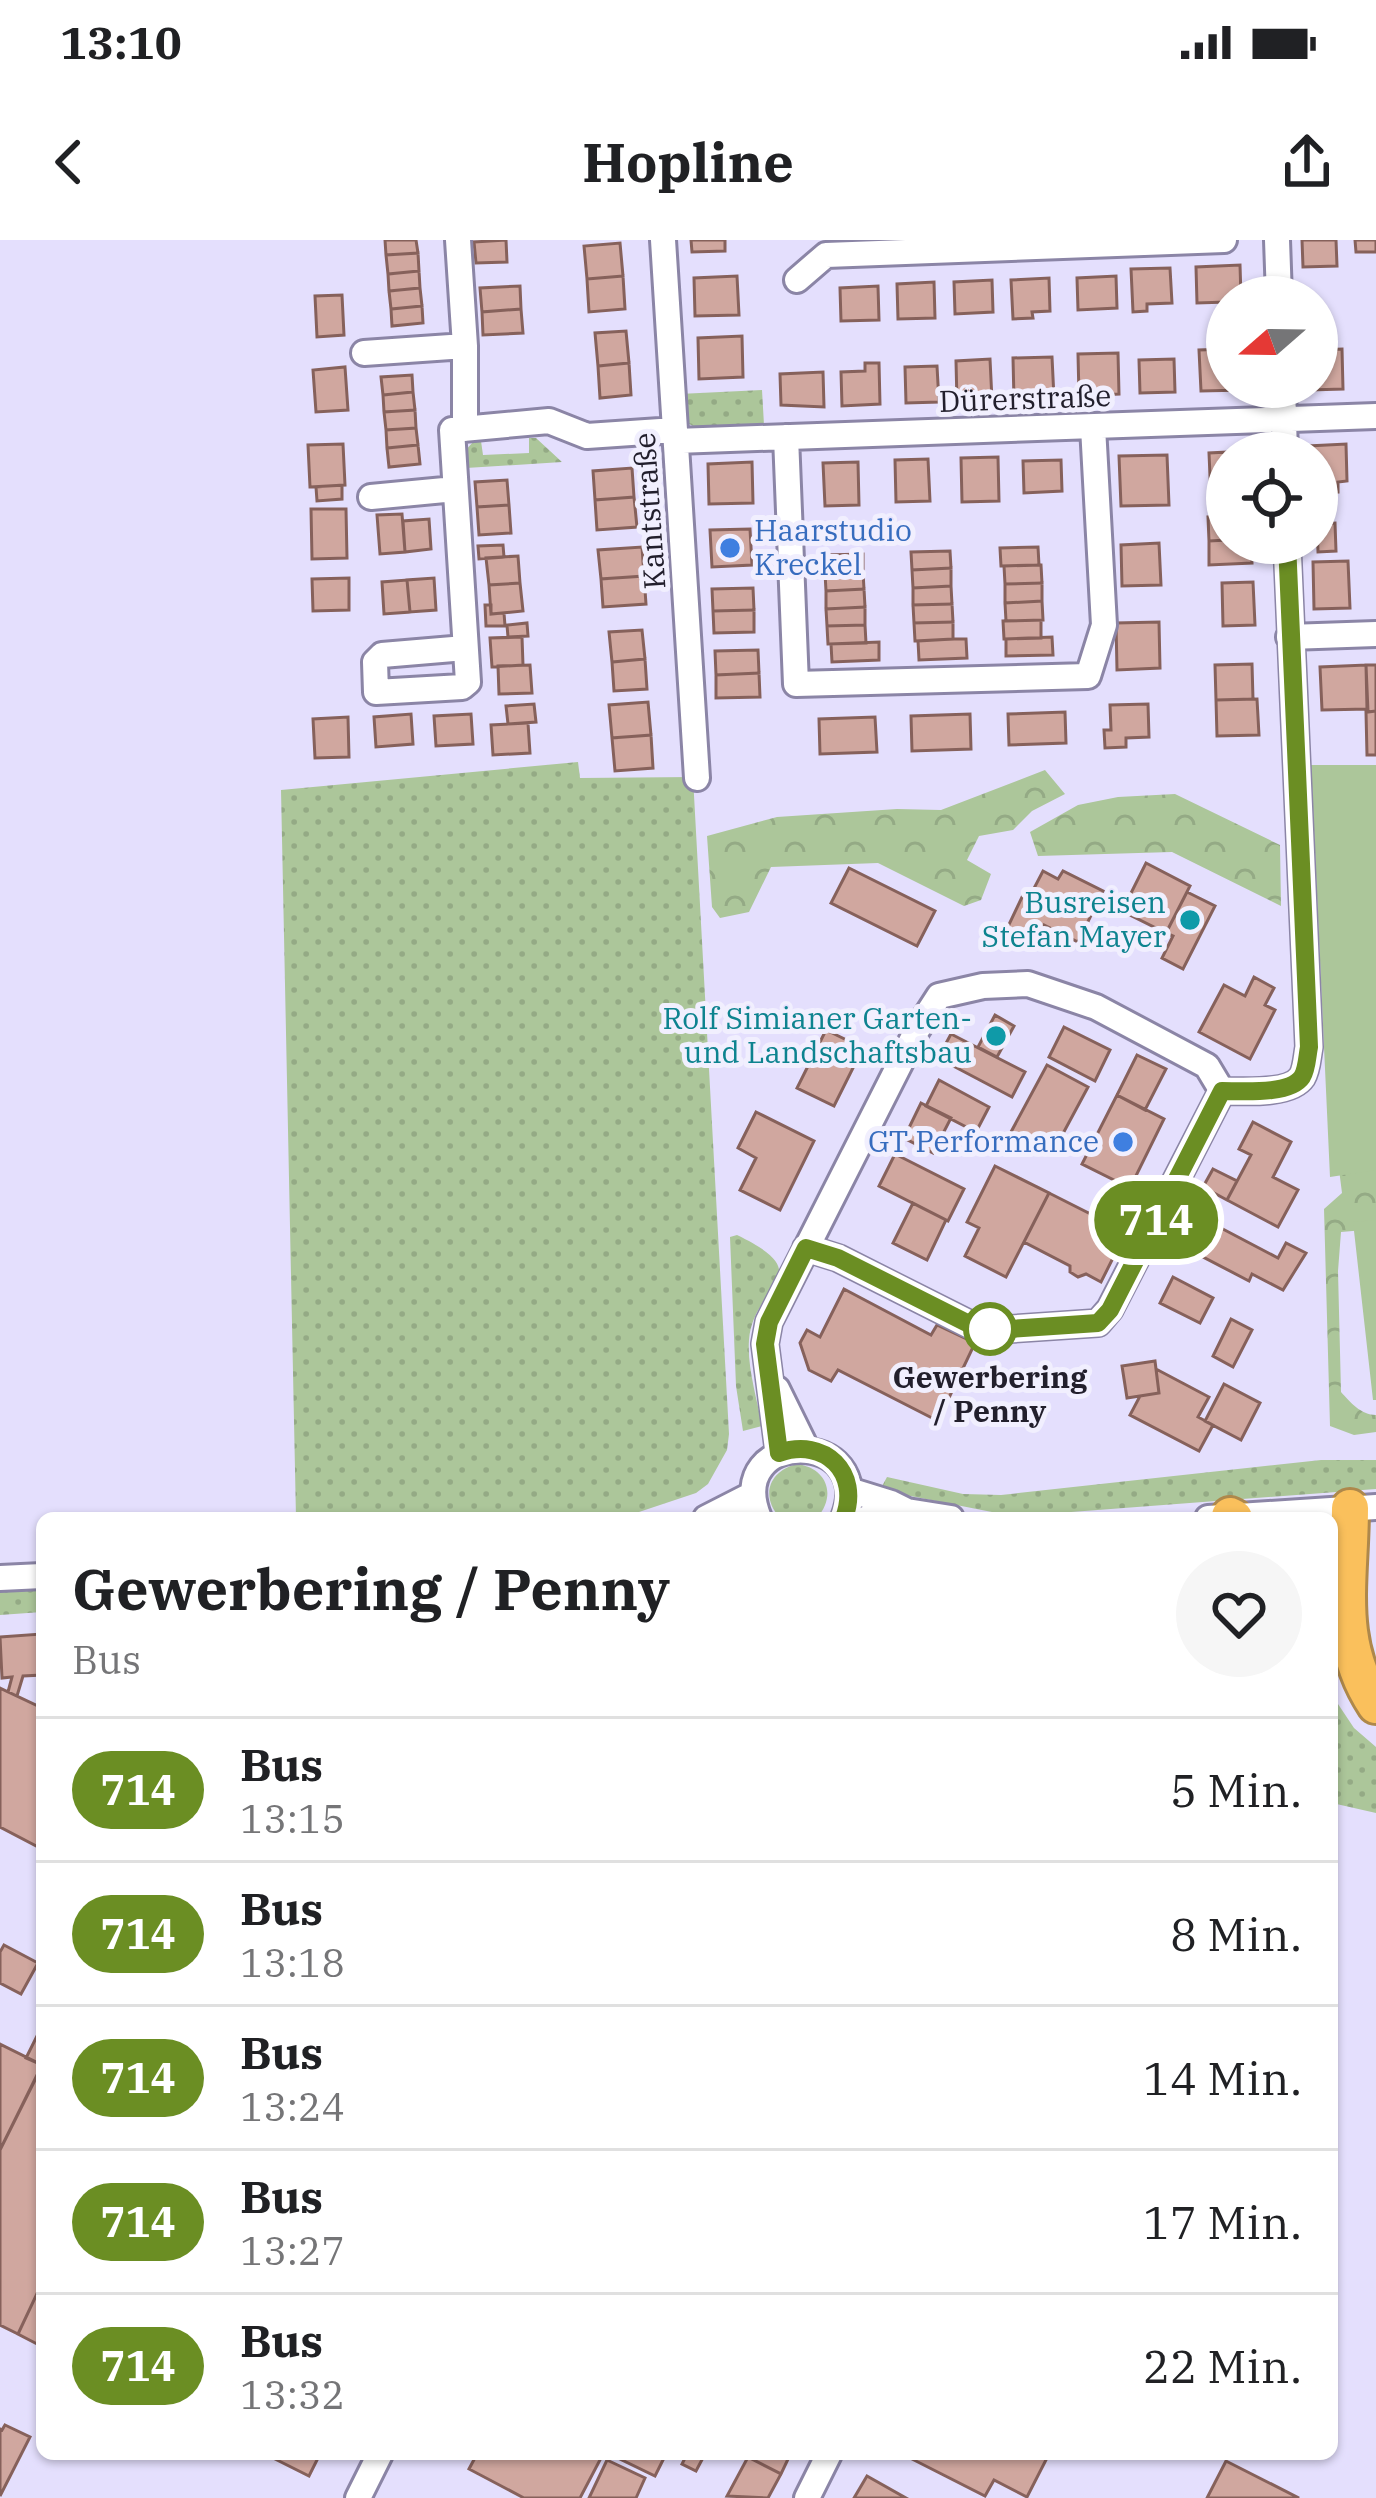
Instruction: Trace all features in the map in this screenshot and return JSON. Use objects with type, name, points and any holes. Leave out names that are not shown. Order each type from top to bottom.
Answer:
[{"type":"highway","points":[[1345,1510],[1347,1626],[1355,1668],[1376,1705]]},
{"type":"highway","points":[[1338,1667],[1344,1686],[1376,1726]]},
{"type":"street","points":[[458,240],[465,428],[452,430],[455,489],[465,648],[467,682],[462,687],[366,693],[375,662],[382,655],[465,648]]},
{"type":"street","name":"Kantstraße","points":[[663,240],[697,778]]},
{"type":"street","points":[[796,280],[826,255],[872,247],[1224,240]]},
{"type":"street","points":[[1277,240],[1278,276]]},
{"type":"street","points":[[364,353],[465,346]]},
{"type":"street","points":[[1283,408],[1284,432]]},
{"type":"street","name":"Dürerstraße","points":[[465,428],[549,421],[587,436],[786,437],[1376,416]]},
{"type":"street","points":[[786,437],[796,684],[1088,676],[1104,625],[1093,427]]},
{"type":"street","points":[[371,497],[455,489]]},
{"type":"street","points":[[1222,1091],[1294,1085],[1304,1075],[1309,1047],[1287,564]]},
{"type":"street","points":[[1289,637],[1376,634]]},
{"type":"street","points":[[779,1453],[765,1344],[769,1322],[917,1030],[939,997],[983,986],[1028,984],[1096,1007],[1207,1066],[1222,1091]]},
{"type":"street","points":[[806,1248],[838,1258],[969,1324],[995,1330],[1098,1323],[1110,1310],[1222,1091]]},
{"type":"street","points":[[770,1376],[806,1448]]},
{"type":"street","points":[[756,1506],[760,1470],[779,1453],[806,1448],[822,1452],[844,1474],[849,1490],[846,1512]]},
{"type":"street","points":[[849,1490],[913,1512]]},
{"type":"street","points":[[1313,1512],[1345,1510]]},
{"type":"street","points":[[901,1512],[907,1511]]},
{"type":"street","points":[[0,1578],[36,1576]]},
{"type":"street","points":[[358,2498],[377,2460]]},
{"type":"street","points":[[807,2498],[827,2460]]},
{"type":"green space","points":[[762,390],[764,425],[699,429],[685,422],[679,394]]},
{"type":"green space","points":[[529,438],[536,438],[562,462],[466,468],[465,451],[473,442],[481,441],[483,455],[529,453]]},
{"type":"green space","points":[[578,762],[580,778],[693,777],[729,1434],[727,1450],[708,1484],[696,1493],[639,1512],[296,1512],[281,790]]},
{"type":"green space","points":[[1311,765],[1376,765],[1376,1170],[1330,1177]]},
{"type":"green space","points":[[1045,770],[1065,794],[1032,811],[1013,830],[979,836],[967,860],[991,874],[981,900],[964,906],[878,863],[771,867],[749,912],[720,918],[712,907],[707,836],[777,817],[941,810]]},
{"type":"green space","points":[[1175,794],[1280,845],[1281,906],[1172,852],[1038,856],[1030,832],[1078,805]]},
{"type":"green space","points":[[1330,1098],[1376,1159],[1376,1229],[1341,1232],[1341,1392],[1361,1410],[1376,1415],[1376,1432],[1354,1435],[1330,1426],[1324,1209],[1342,1193]]},
{"type":"green space","points":[[1376,1220],[1376,1400],[1373,1400],[1353,1222]]},
{"type":"green space","points":[[737,1235],[762,1249],[779,1271],[753,1321],[749,1340],[762,1426],[743,1431],[736,1386],[730,1237]]},
{"type":"green space","points":[[1321,1460],[1376,1460],[1376,1489],[1071,1512],[992,1512],[880,1490],[887,1477],[963,1494],[1001,1495]]},
{"type":"green space","points":[[797,1464],[822,1477],[827,1500],[821,1512],[776,1512],[770,1485],[787,1467]]},
{"type":"green space","points":[[36,1589],[36,1612],[0,1615],[0,1591]]},
{"type":"green space","points":[[1338,1704],[1354,1728],[1376,1747],[1376,1813],[1338,1804]]},
{"type":"building","points":[[385,240],[416,240],[418,253],[386,255]]},
{"type":"building","points":[[506,240],[507,262],[476,263],[474,242]]},
{"type":"building","points":[[691,240],[725,240],[725,251],[692,252]]},
{"type":"building","points":[[1302,240],[1336,240],[1337,266],[1303,267]]},
{"type":"building","points":[[1355,240],[1376,240],[1376,252],[1356,252]]},
{"type":"building","points":[[620,243],[623,276],[587,279],[584,246]]},
{"type":"building","points":[[418,253],[419,271],[388,274],[386,255]]},
{"type":"building","points":[[1240,265],[1240,276],[1206,276],[1206,303],[1197,303],[1196,267]]},
{"type":"building","points":[[1170,268],[1172,303],[1147,304],[1147,311],[1133,312],[1131,269]]},
{"type":"building","points":[[419,271],[420,288],[389,291],[388,274]]},
{"type":"building","points":[[623,276],[625,309],[589,312],[587,279]]},
{"type":"building","points":[[737,276],[739,315],[695,316],[694,278]]},
{"type":"building","points":[[1116,276],[1117,308],[1078,310],[1077,278]]},
{"type":"building","points":[[1049,278],[1050,311],[1013,319],[1011,280]]},
{"type":"building","points":[[992,280],[993,312],[955,314],[954,282]]},
{"type":"building","points":[[934,282],[935,318],[898,319],[897,284]]},
{"type":"building","points":[[520,286],[521,309],[482,312],[480,288]]},
{"type":"building","points":[[878,286],[879,320],[841,321],[840,288]]},
{"type":"building","points":[[420,288],[422,306],[391,309],[389,291]]},
{"type":"building","points":[[342,295],[344,335],[317,337],[315,296]]},
{"type":"building","points":[[422,306],[423,323],[392,326],[391,309]]},
{"type":"building","points":[[521,309],[523,333],[483,335],[482,312]]},
{"type":"building","points":[[626,331],[629,363],[598,366],[595,333]]},
{"type":"building","points":[[742,336],[743,377],[699,379],[698,338]]},
{"type":"building","points":[[1338,349],[1342,349],[1343,389],[1338,389]]},
{"type":"building","points":[[1199,350],[1206,350],[1206,391],[1201,391]]},
{"type":"building","points":[[1118,353],[1119,394],[1079,396],[1078,354]]},
{"type":"building","points":[[1052,357],[1054,398],[1014,400],[1013,358]]},
{"type":"building","points":[[990,359],[992,400],[957,402],[956,361]]},
{"type":"building","points":[[1174,359],[1175,392],[1140,393],[1139,360]]},
{"type":"building","points":[[629,363],[631,395],[600,398],[598,366]]},
{"type":"building","points":[[865,363],[879,363],[880,404],[842,406],[841,372],[865,371]]},
{"type":"building","points":[[937,366],[939,402],[906,403],[905,367]]},
{"type":"building","points":[[345,367],[348,410],[316,412],[313,370]]},
{"type":"building","points":[[823,372],[824,407],[781,405],[780,374]]},
{"type":"building","points":[[412,375],[413,392],[383,395],[381,377]]},
{"type":"building","points":[[413,392],[415,410],[384,412],[383,395]]},
{"type":"building","points":[[415,410],[416,428],[386,430],[384,412]]},
{"type":"building","points":[[416,428],[418,445],[387,448],[386,430]]},
{"type":"building","points":[[343,444],[345,485],[310,487],[308,445]]},
{"type":"building","points":[[1338,444],[1346,444],[1347,481],[1338,482]]},
{"type":"building","points":[[418,445],[420,464],[389,467],[387,448]]},
{"type":"building","points":[[1167,455],[1169,505],[1121,506],[1119,456]]},
{"type":"building","points":[[998,457],[999,501],[962,502],[961,458]]},
{"type":"building","points":[[928,459],[930,501],[896,502],[895,460]]},
{"type":"building","points":[[1061,460],[1062,491],[1024,493],[1023,461]]},
{"type":"building","points":[[752,462],[753,503],[709,504],[708,464]]},
{"type":"building","points":[[858,462],[859,505],[825,506],[823,463]]},
{"type":"building","points":[[632,468],[634,497],[595,500],[593,471]]},
{"type":"building","points":[[507,480],[509,505],[477,507],[475,482]]},
{"type":"building","points":[[342,485],[342,499],[317,501],[316,487]]},
{"type":"building","points":[[634,497],[637,527],[597,530],[595,500]]},
{"type":"building","points":[[509,505],[511,533],[479,535],[477,507]]},
{"type":"building","points":[[311,509],[346,509],[347,558],[312,559]]},
{"type":"building","points":[[402,514],[405,552],[380,554],[377,515]]},
{"type":"building","points":[[429,519],[431,549],[405,552],[403,521]]},
{"type":"building","points":[[750,529],[752,565],[712,567],[710,530]]},
{"type":"building","points":[[1159,543],[1161,585],[1122,586],[1121,545]]},
{"type":"building","points":[[503,545],[504,557],[479,559],[478,546]]},
{"type":"building","points":[[642,547],[644,576],[601,579],[598,550]]},
{"type":"building","points":[[1038,547],[1039,565],[1001,566],[1000,548]]},
{"type":"building","points":[[950,551],[951,568],[912,570],[911,552]]},
{"type":"building","points":[[863,554],[863,572],[825,573],[825,555]]},
{"type":"building","points":[[518,556],[520,583],[489,585],[486,558]]},
{"type":"building","points":[[1348,561],[1350,608],[1314,609],[1313,564]]},
{"type":"building","points":[[1041,565],[1042,583],[1005,584],[1004,566]]},
{"type":"building","points":[[951,568],[951,586],[913,588],[912,570]]},
{"type":"building","points":[[863,572],[864,589],[826,591],[825,573]]},
{"type":"building","points":[[644,576],[646,604],[603,607],[601,579]]},
{"type":"building","points":[[349,578],[349,610],[313,611],[312,579]]},
{"type":"building","points":[[434,578],[436,610],[410,612],[407,580]]},
{"type":"building","points":[[407,580],[410,612],[384,614],[382,582]]},
{"type":"building","points":[[1253,582],[1255,625],[1223,626],[1222,583]]},
{"type":"building","points":[[520,583],[523,611],[491,614],[489,585]]},
{"type":"building","points":[[1042,583],[1042,601],[1005,603],[1005,584]]},
{"type":"building","points":[[951,586],[952,604],[913,605],[913,588]]},
{"type":"building","points":[[753,588],[754,610],[713,611],[712,589]]},
{"type":"building","points":[[864,589],[865,607],[826,609],[826,591]]},
{"type":"building","points":[[1042,601],[1043,620],[1006,621],[1005,603]]},
{"type":"building","points":[[952,604],[953,622],[914,623],[913,605]]},
{"type":"building","points":[[485,605],[491,605],[491,614],[504,613],[505,626],[486,626]]},
{"type":"building","points":[[865,607],[865,625],[827,626],[826,609]]},
{"type":"building","points":[[754,610],[754,632],[714,633],[713,611]]},
{"type":"building","points":[[1041,620],[1041,638],[1004,639],[1003,621]]},
{"type":"building","points":[[953,622],[953,639],[915,641],[914,623]]},
{"type":"building","points":[[1159,622],[1160,668],[1117,670],[1116,623]]},
{"type":"building","points":[[527,623],[528,636],[508,637],[507,625]]},
{"type":"building","points":[[865,625],[866,643],[828,644],[827,626]]},
{"type":"building","points":[[642,630],[645,659],[612,662],[609,632]]},
{"type":"building","points":[[522,637],[523,665],[492,667],[490,638]]},
{"type":"building","points":[[1052,637],[1053,655],[1006,656],[1006,639]]},
{"type":"building","points":[[966,639],[967,658],[919,660],[918,641]]},
{"type":"building","points":[[879,642],[879,660],[832,662],[831,644]]},
{"type":"building","points":[[758,650],[759,673],[716,675],[715,651]]},
{"type":"building","points":[[645,659],[647,689],[614,691],[612,662]]},
{"type":"building","points":[[1252,664],[1253,699],[1216,700],[1215,665]]},
{"type":"building","points":[[530,665],[532,693],[499,694],[498,666]]},
{"type":"building","points":[[1366,665],[1376,665],[1376,711],[1368,712]]},
{"type":"building","points":[[1366,665],[1367,709],[1322,710],[1320,667]]},
{"type":"building","points":[[759,673],[760,697],[716,698],[716,675]]},
{"type":"building","points":[[1257,699],[1259,735],[1217,736],[1216,700]]},
{"type":"building","points":[[648,702],[651,735],[612,738],[609,705]]},
{"type":"building","points":[[534,704],[536,722],[508,724],[506,706]]},
{"type":"building","points":[[1148,704],[1149,737],[1126,738],[1126,747],[1105,748],[1104,730],[1111,730],[1110,705]]},
{"type":"building","points":[[1376,711],[1376,755],[1367,755],[1366,712]]},
{"type":"building","points":[[1065,712],[1066,743],[1009,745],[1008,714]]},
{"type":"building","points":[[411,714],[413,744],[376,747],[374,717]]},
{"type":"building","points":[[471,714],[473,744],[436,746],[434,716]]},
{"type":"building","points":[[970,714],[971,749],[912,751],[911,716]]},
{"type":"building","points":[[348,717],[349,757],[315,758],[313,719]]},
{"type":"building","points":[[875,717],[877,752],[820,754],[819,719]]},
{"type":"building","points":[[528,723],[530,753],[493,755],[491,725]]},
{"type":"building","points":[[651,735],[653,768],[615,771],[612,738]]},
{"type":"building","points":[[1146,863],[1190,886],[1166,933],[1122,911]]},
{"type":"building","points":[[849,868],[935,911],[917,946],[831,903]]},
{"type":"building","points":[[1043,871],[1058,879],[1063,871],[1103,891],[1078,942],[1044,925],[1032,949],[1004,935],[1023,895],[1029,898]]},
{"type":"building","name":"Busreisen Stefan Mayer","points":[[1187,892],[1215,906],[1183,969],[1162,958],[1173,936],[1166,933]]},
{"type":"building","points":[[1254,977],[1274,988],[1265,1005],[1275,1010],[1250,1059],[1199,1032],[1224,985],[1245,996]]},
{"type":"building","name":"Rolf Simianer Garten- und Landschaftsbau","points":[[995,1015],[1014,1026],[997,1057],[978,1047]]},
{"type":"building","points":[[1064,1027],[1110,1050],[1095,1081],[1049,1057]]},
{"type":"building","points":[[826,1030],[863,1048],[834,1106],[797,1088]]},
{"type":"building","points":[[951,1034],[1025,1072],[1012,1097],[938,1058]]},
{"type":"building","points":[[1137,1055],[1166,1069],[1145,1110],[1117,1095]]},
{"type":"building","points":[[1047,1065],[1088,1087],[1052,1154],[1011,1132]]},
{"type":"building","points":[[939,1080],[989,1107],[976,1132],[926,1106]]},
{"type":"building","name":"GT Performance","points":[[1117,1095],[1164,1119],[1130,1188],[1082,1164]]},
{"type":"building","points":[[921,1103],[951,1118],[933,1153],[904,1138]]},
{"type":"building","points":[[756,1112],[814,1141],[780,1210],[740,1190],[756,1158],[738,1148]]},
{"type":"building","points":[[1253,1122],[1291,1142],[1273,1177],[1298,1190],[1278,1227],[1227,1200],[1251,1155],[1239,1149]]},
{"type":"building","points":[[895,1154],[964,1189],[948,1221],[879,1186]]},
{"type":"building","points":[[995,1166],[1049,1193],[1006,1277],[965,1256],[979,1228],[967,1222]]},
{"type":"building","points":[[1213,1169],[1237,1181],[1227,1200],[1203,1187]]},
{"type":"building","points":[[1049,1193],[1126,1232],[1101,1282],[1086,1274],[1078,1277],[1070,1266],[1024,1242]]},
{"type":"building","points":[[913,1203],[946,1220],[927,1260],[893,1243]]},
{"type":"building","points":[[1200,1217],[1278,1258],[1286,1243],[1306,1253],[1283,1290],[1252,1274],[1249,1281],[1184,1247]]},
{"type":"building","points":[[1173,1277],[1213,1298],[1200,1323],[1160,1303]]},
{"type":"building","points":[[844,1289],[931,1335],[937,1325],[975,1343],[938,1421],[838,1370],[831,1381],[809,1370],[800,1343],[807,1330],[820,1337]]},
{"type":"building","points":[[1231,1319],[1252,1330],[1233,1367],[1213,1356]]},
{"type":"building","points":[[1155,1361],[1159,1393],[1127,1398],[1122,1366]]},
{"type":"building","points":[[1156,1369],[1209,1397],[1198,1417],[1213,1425],[1199,1451],[1130,1415],[1140,1396],[1159,1393]]},
{"type":"building","points":[[1224,1384],[1260,1403],[1241,1440],[1205,1421]]},
{"type":"building","points":[[36,1634],[36,1675],[23,1676],[17,1696],[8,1692],[12,1677],[2,1678],[0,1637]]},
{"type":"building","points":[[0,1688],[36,1705],[36,1846],[0,1827]]},
{"type":"building","points":[[4,1945],[36,1962],[21,1994],[0,1983]]},
{"type":"building","points":[[36,2038],[36,2062],[26,2058]]},
{"type":"building","points":[[0,2044],[36,2062],[36,2077],[0,2150]]},
{"type":"building","points":[[36,2078],[36,2296],[18,2334],[0,2325],[0,2150]]},
{"type":"building","points":[[36,2296],[36,2343],[18,2334]]},
{"type":"building","points":[[5,2425],[30,2437],[0,2496],[0,2429]]},
{"type":"building","points":[[277,2460],[317,2460],[309,2476]]},
{"type":"building","points":[[474,2460],[600,2460],[580,2498],[524,2498],[469,2469]]},
{"type":"building","points":[[607,2460],[645,2478],[636,2498],[589,2498]]},
{"type":"building","points":[[622,2460],[663,2460],[655,2476]]},
{"type":"building","points":[[684,2460],[702,2460],[696,2471],[682,2464]]},
{"type":"building","points":[[746,2460],[781,2474],[768,2498],[727,2496]]},
{"type":"building","points":[[754,2460],[788,2460],[781,2474]]},
{"type":"building","points":[[914,2460],[1046,2460],[1027,2497],[994,2480],[985,2496]]},
{"type":"building","points":[[1226,2461],[1299,2498],[1207,2498]]},
{"type":"building","points":[[867,2476],[906,2498],[854,2498]]},
{"type":"bus line","name":"714","points":[[846,1512],[849,1490],[835,1462],[806,1448],[779,1453],[765,1344],[769,1322],[806,1248],[838,1258],[969,1324],[995,1330],[1098,1323],[1110,1310],[1222,1091],[1280,1089],[1304,1075],[1309,1047],[1287,564]]},
{"type":"place","name":"Haarstudio Kreckel","points":[[730,548]]},
{"type":"place","name":"Busreisen Stefan Mayer","points":[[1190,920]]},
{"type":"place","name":"Rolf Simianer Garten- und Landschaftsbau","points":[[996,1036]]},
{"type":"place","name":"GT Performance","points":[[1123,1142]]},
{"type":"place","name":"Gewerbering / Penny","points":[[990,1329]]}]
